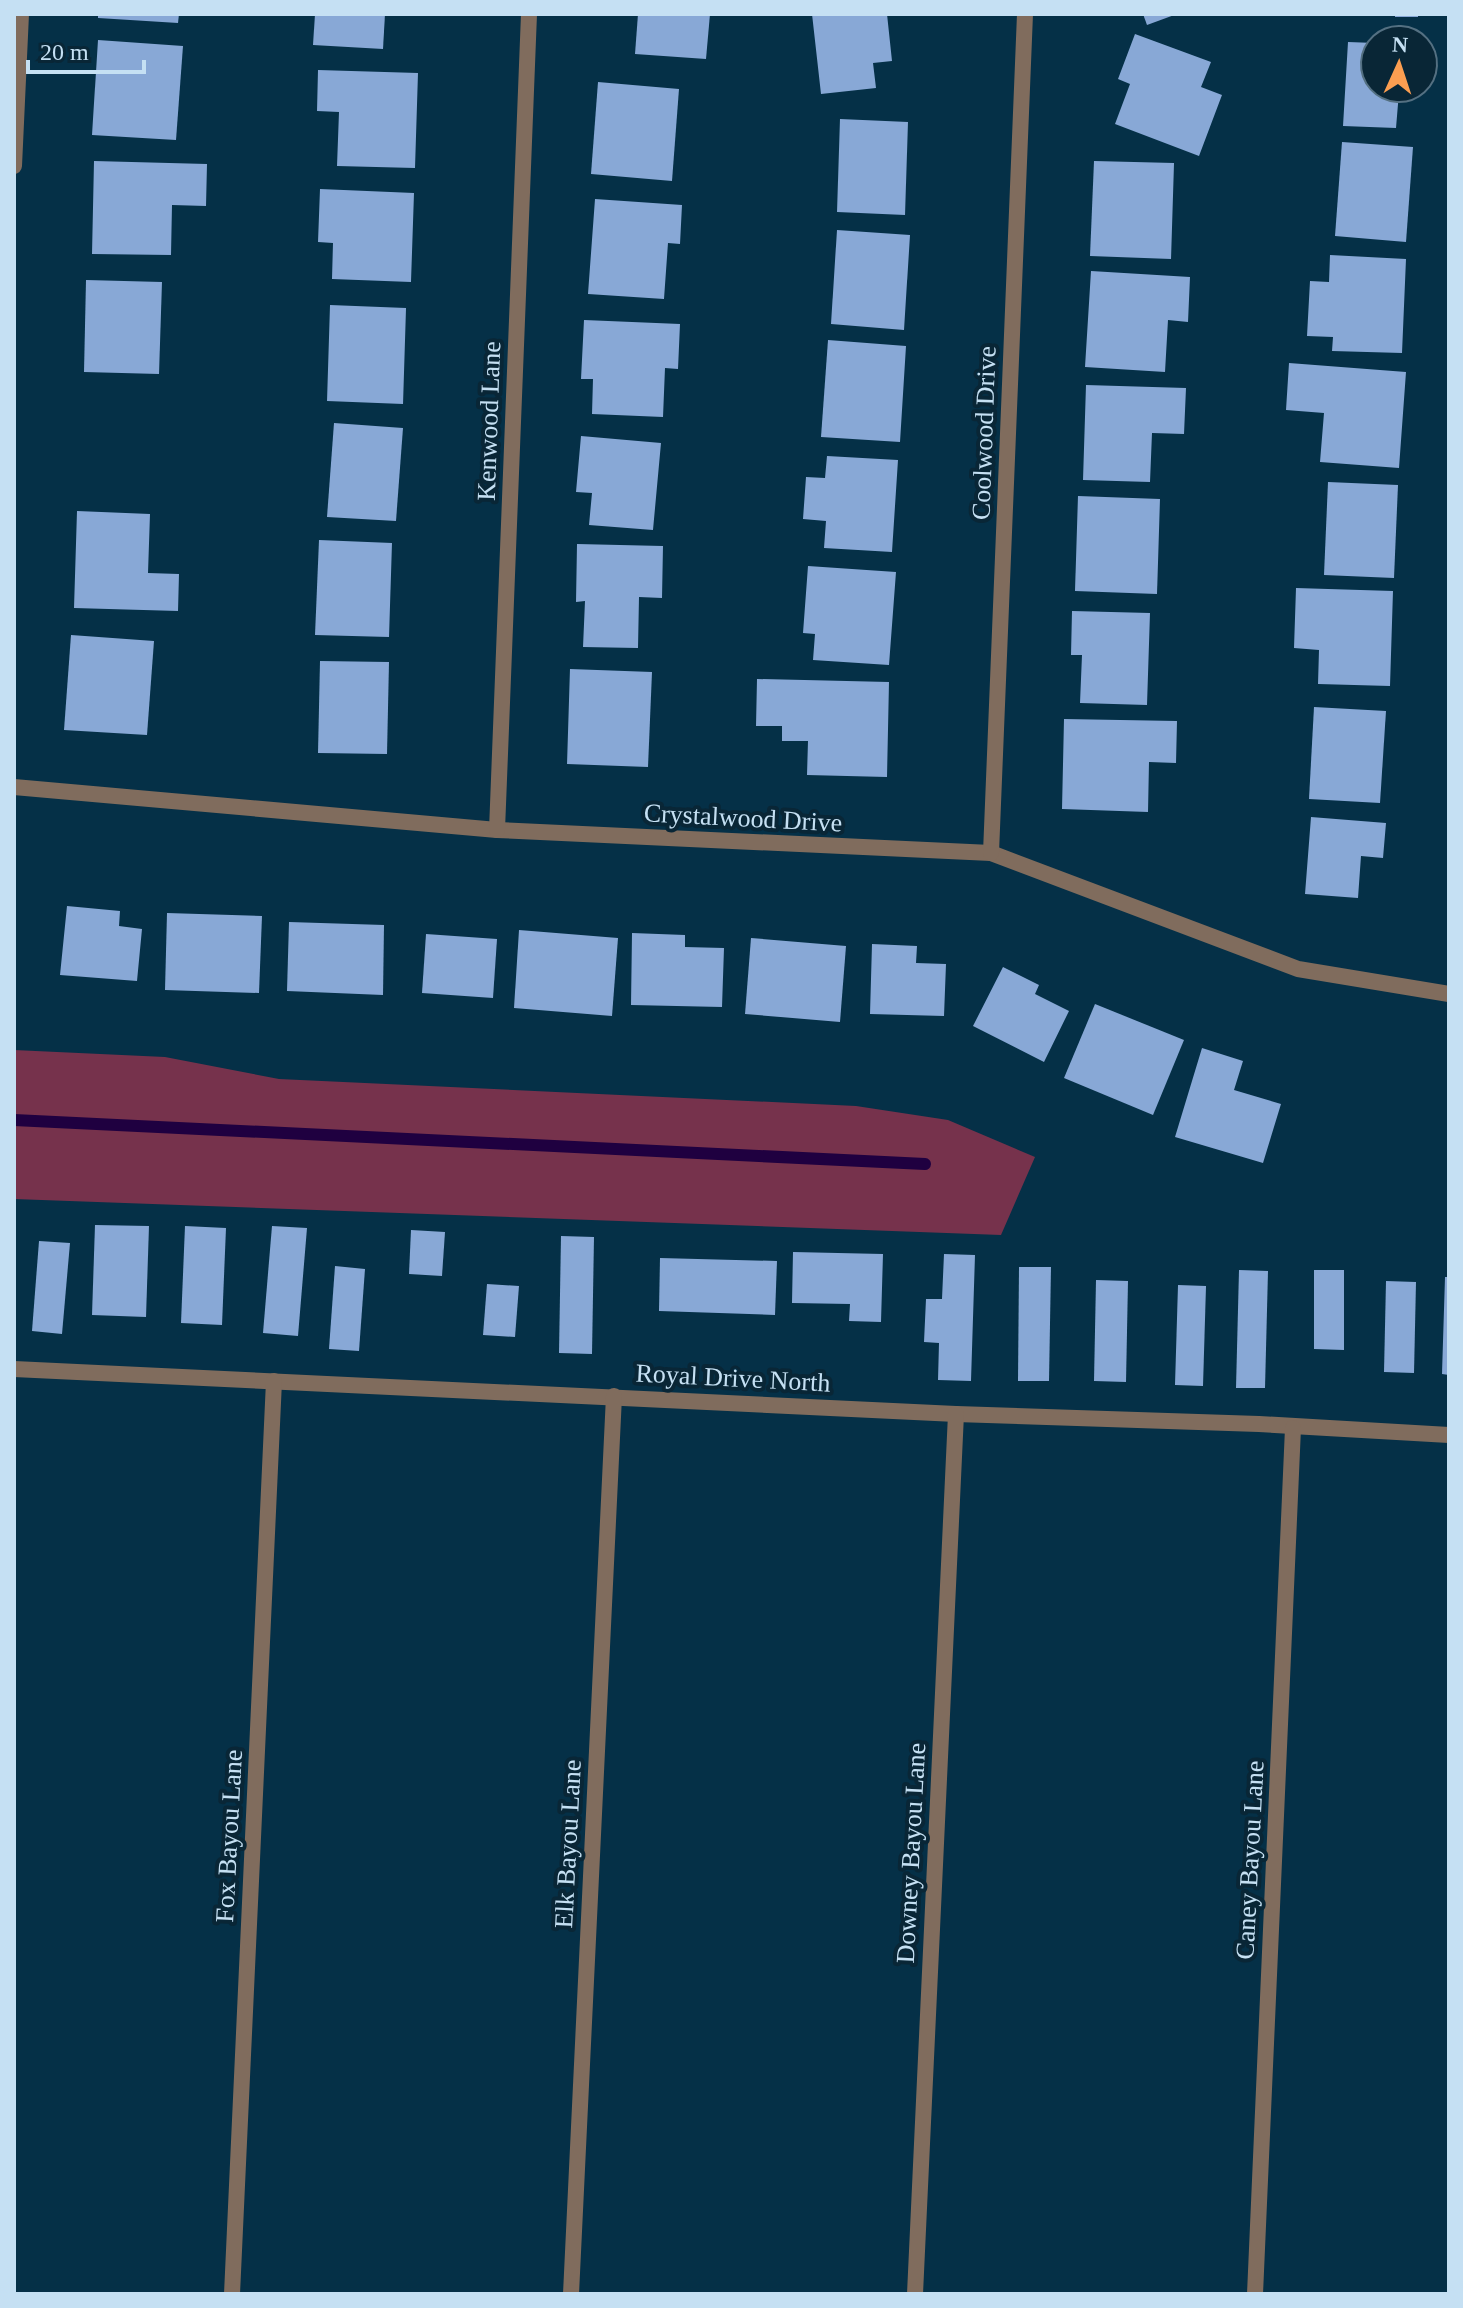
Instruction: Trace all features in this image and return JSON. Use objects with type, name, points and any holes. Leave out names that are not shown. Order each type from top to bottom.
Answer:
[{"type":"street","points":[[14,166],[21,14]]},
{"type":"street","name":"Kenwood Lane","points":[[497,830],[529,14]]},
{"type":"street","name":"Coolwood Drive","points":[[991,853],[1025,14]]},
{"type":"street","name":"Crystalwood Drive","points":[[14,787],[497,830],[991,853],[1298,969],[1449,994]]},
{"type":"street","name":"Royal Drive North","points":[[14,1369],[1449,1435]]},
{"type":"street","name":"Fox Bayou Lane","points":[[232,2294],[274,1381]]},
{"type":"street","name":"Elk Bayou Lane","points":[[571,2294],[614,1396]]},
{"type":"street","name":"Downey Bayou Lane","points":[[915,2294],[956,1414]]},
{"type":"street","name":"Caney Bayou Lane","points":[[1255,2294],[1293,1428]]},
{"type":"shaded area","points":[[14,1050],[165,1057],[279,1079],[856,1106],[948,1120],[1035,1157],[1001,1235],[14,1199]]},
{"type":"building","points":[[98,14],[179,14],[178,23],[98,18]]},
{"type":"building","points":[[315,14],[385,14],[383,49],[313,45]]},
{"type":"building","points":[[638,14],[710,14],[706,59],[635,54]]},
{"type":"building","points":[[812,14],[887,14],[892,61],[873,63],[876,88],[821,94]]},
{"type":"building","points":[[1143,14],[1177,14],[1147,25]]},
{"type":"building","points":[[1395,14],[1418,14],[1418,17],[1395,17]]},
{"type":"building","points":[[1135,34],[1211,62],[1201,87],[1222,95],[1199,156],[1115,124],[1130,84],[1118,79]]},
{"type":"building","points":[[98,40],[183,46],[176,140],[92,135]]},
{"type":"building","points":[[1348,42],[1359,42],[1359,104],[1398,104],[1396,128],[1343,126]]},
{"type":"building","points":[[318,70],[418,73],[415,168],[337,166],[339,112],[317,111]]},
{"type":"building","points":[[598,82],[679,89],[672,181],[591,174]]},
{"type":"building","points":[[840,119],[908,122],[905,215],[837,212]]},
{"type":"building","points":[[1342,142],[1413,147],[1406,242],[1335,236]]},
{"type":"building","points":[[94,161],[207,164],[206,206],[172,205],[171,255],[92,254]]},
{"type":"building","points":[[1094,161],[1174,163],[1171,259],[1090,256]]},
{"type":"building","points":[[320,189],[414,193],[411,282],[332,279],[333,243],[318,242]]},
{"type":"building","points":[[595,199],[682,205],[680,244],[668,243],[664,299],[588,294]]},
{"type":"building","points":[[837,230],[910,235],[904,330],[831,324]]},
{"type":"building","points":[[1330,255],[1406,259],[1402,353],[1332,351],[1333,337],[1307,336],[1310,281],[1329,282]]},
{"type":"building","points":[[1091,271],[1190,277],[1188,322],[1168,320],[1165,372],[1085,367]]},
{"type":"building","points":[[86,280],[162,282],[159,374],[84,372]]},
{"type":"building","points":[[330,305],[406,308],[403,404],[327,401]]},
{"type":"building","points":[[584,320],[680,324],[678,369],[665,368],[663,417],[592,414],[593,379],[581,379]]},
{"type":"building","points":[[828,340],[906,346],[900,442],[821,437]]},
{"type":"building","points":[[1289,363],[1406,372],[1399,468],[1320,462],[1324,413],[1286,410]]},
{"type":"building","points":[[1086,385],[1186,388],[1184,434],[1152,433],[1150,482],[1083,480]]},
{"type":"building","points":[[334,423],[403,428],[396,521],[327,517]]},
{"type":"building","points":[[581,436],[661,443],[653,530],[589,525],[592,493],[576,492]]},
{"type":"building","points":[[827,456],[898,460],[892,552],[824,548],[826,521],[803,519],[806,477],[825,478]]},
{"type":"building","points":[[1328,482],[1398,485],[1394,578],[1324,575]]},
{"type":"building","points":[[1078,496],[1160,499],[1157,594],[1075,591]]},
{"type":"building","points":[[77,511],[150,514],[148,573],[179,574],[178,611],[74,608]]},
{"type":"building","points":[[319,540],[392,543],[389,637],[315,635]]},
{"type":"building","points":[[577,544],[663,546],[662,598],[639,597],[638,648],[583,647],[585,601],[576,602]]},
{"type":"building","points":[[808,566],[896,572],[889,665],[813,660],[815,634],[803,633]]},
{"type":"building","points":[[1296,588],[1393,591],[1390,686],[1318,684],[1319,650],[1294,648]]},
{"type":"building","points":[[1072,611],[1150,613],[1147,705],[1080,703],[1082,655],[1071,655]]},
{"type":"building","points":[[71,635],[154,641],[147,735],[64,730]]},
{"type":"building","points":[[320,661],[389,662],[387,754],[318,753]]},
{"type":"building","points":[[570,669],[652,672],[648,767],[567,764]]},
{"type":"building","points":[[757,679],[889,682],[887,777],[807,775],[808,741],[782,741],[782,726],[756,726]]},
{"type":"building","points":[[1314,707],[1386,711],[1380,803],[1309,799]]},
{"type":"building","points":[[1064,719],[1177,721],[1176,763],[1149,762],[1148,812],[1062,809]]},
{"type":"building","points":[[1311,817],[1386,823],[1383,858],[1361,856],[1358,898],[1305,894]]},
{"type":"building","points":[[67,906],[120,911],[119,926],[142,929],[137,981],[60,975]]},
{"type":"building","points":[[167,913],[262,916],[259,993],[165,990]]},
{"type":"building","points":[[289,922],[384,925],[383,995],[287,991]]},
{"type":"building","points":[[519,930],[618,938],[612,1016],[514,1008]]},
{"type":"building","points":[[632,933],[685,935],[685,947],[724,948],[722,1007],[631,1005]]},
{"type":"building","points":[[426,934],[497,939],[493,998],[422,993]]},
{"type":"building","points":[[751,938],[846,946],[840,1022],[745,1014]]},
{"type":"building","points":[[872,944],[917,946],[916,963],[946,964],[944,1016],[870,1014]]},
{"type":"building","points":[[1003,967],[1039,985],[1035,994],[1069,1011],[1044,1062],[973,1026]]},
{"type":"building","points":[[1095,1004],[1184,1040],[1153,1115],[1064,1078]]},
{"type":"building","points":[[1202,1048],[1243,1061],[1234,1090],[1281,1104],[1263,1163],[1175,1137]]},
{"type":"building","points":[[95,1225],[149,1226],[146,1317],[92,1315]]},
{"type":"building","points":[[185,1226],[226,1228],[222,1325],[181,1323]]},
{"type":"building","points":[[272,1226],[307,1228],[298,1336],[263,1333]]},
{"type":"building","points":[[411,1230],[445,1232],[442,1276],[409,1274]]},
{"type":"building","points":[[561,1236],[594,1237],[592,1354],[559,1353]]},
{"type":"building","points":[[39,1241],[70,1243],[62,1334],[32,1331]]},
{"type":"building","points":[[793,1252],[883,1254],[881,1322],[849,1321],[850,1304],[792,1303]]},
{"type":"building","points":[[944,1254],[975,1255],[971,1381],[938,1380],[939,1343],[924,1342],[926,1299],[942,1299]]},
{"type":"building","points":[[660,1258],[777,1261],[775,1315],[659,1311]]},
{"type":"building","points":[[335,1266],[365,1269],[359,1351],[329,1349]]},
{"type":"building","points":[[1019,1267],[1051,1267],[1049,1381],[1018,1381]]},
{"type":"building","points":[[1239,1270],[1268,1271],[1265,1388],[1236,1388]]},
{"type":"building","points":[[1314,1270],[1344,1270],[1344,1350],[1314,1349]]},
{"type":"building","points":[[1445,1277],[1449,1277],[1449,1375],[1442,1374]]},
{"type":"building","points":[[1096,1280],[1128,1281],[1126,1382],[1094,1381]]},
{"type":"building","points":[[1386,1281],[1416,1282],[1414,1373],[1384,1372]]},
{"type":"building","points":[[487,1284],[519,1286],[515,1337],[483,1335]]},
{"type":"building","points":[[1178,1285],[1206,1286],[1203,1386],[1175,1385]]},
{"type":"waterway","points":[[14,1120],[925,1164]]}]
